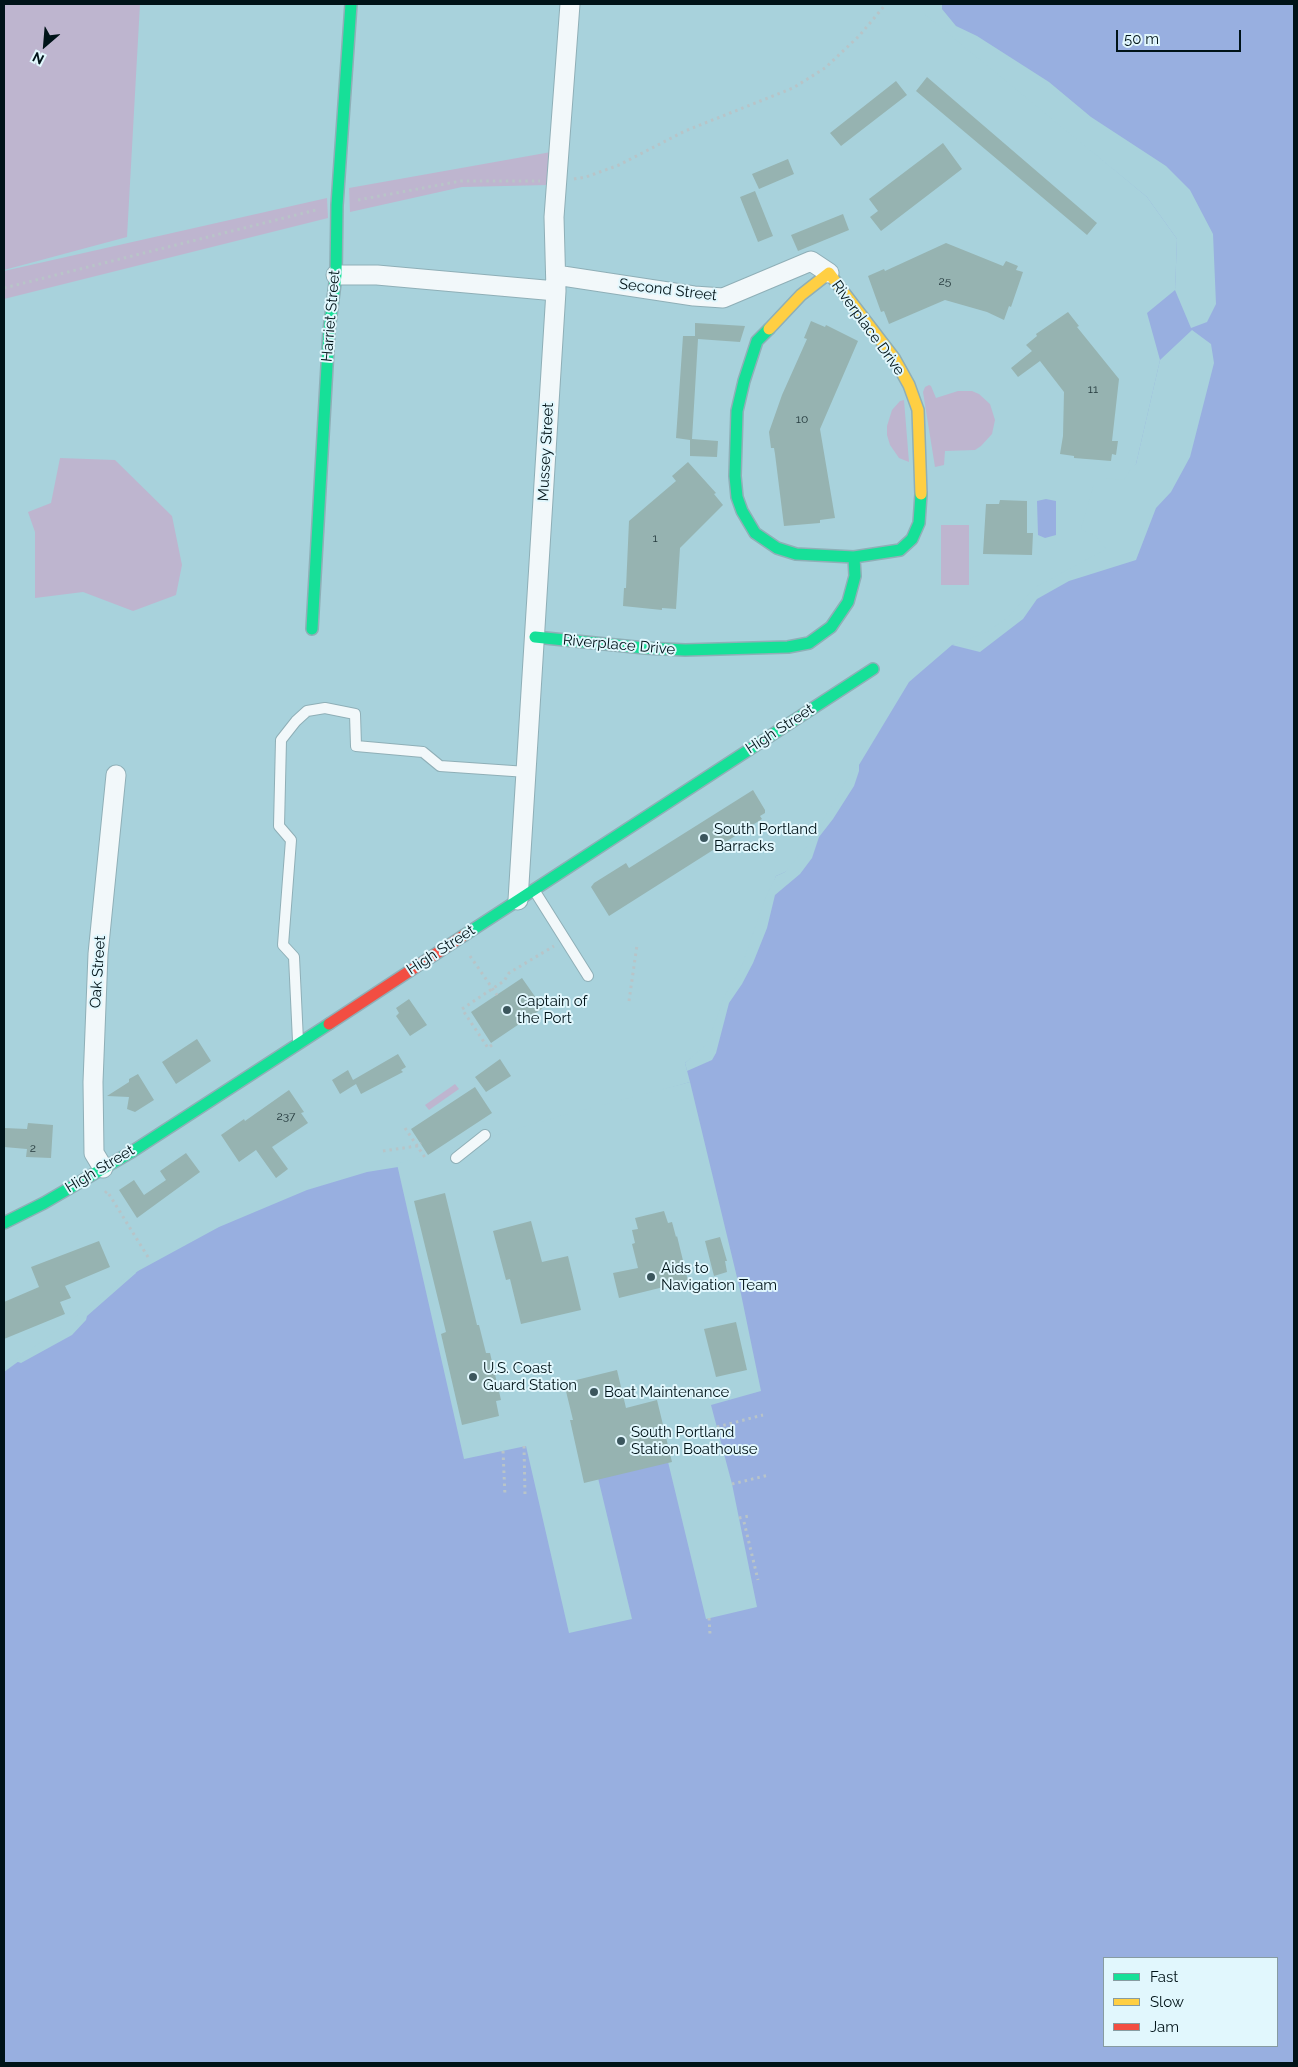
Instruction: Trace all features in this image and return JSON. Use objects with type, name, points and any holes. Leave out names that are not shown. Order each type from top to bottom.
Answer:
[{"type":"street","name":"Harriet Street","points":[[312,628],[328,350],[336,275],[337,205],[351,4]]},
{"type":"street","name":"Mussey Street","points":[[526,895],[527,772],[556,283],[554,217],[570,4]]},
{"type":"street","name":"Second Street","points":[[336,275],[378,275],[556,283],[723,298],[811,261],[829,273]]},
{"type":"street","name":"Riverplace Drive","points":[[829,273],[894,358],[909,385],[918,410],[921,439],[922,484],[919,523],[912,539],[900,550],[854,557],[796,554],[777,548],[755,533],[742,511],[737,497],[735,476],[737,411],[744,381],[757,341],[801,295],[829,273]]},
{"type":"street","name":"Riverplace Drive","points":[[535,637],[685,650],[788,647],[809,643],[831,627],[848,602],[855,576],[854,557]]},
{"type":"street","name":"High Street","points":[[4,1222],[44,1203],[133,1150],[873,669]]},
{"type":"street","name":"Oak Street","points":[[103,1168],[94,1154],[92,1082],[98,954],[116,775]]},
{"type":"lane","points":[[298,1042],[294,956],[283,945],[291,840],[279,826],[281,740],[296,721],[307,711],[325,708],[355,714],[356,746],[424,752],[440,766],[527,772]]},
{"type":"lane","points":[[526,895],[588,976]]},
{"type":"lane","points":[[456,1158],[486,1135]]},
{"type":"path","points":[[353,201],[461,181],[557,181],[586,178],[619,165],[685,131],[793,88],[825,68],[859,36],[886,4]]},
{"type":"path","points":[[4,288],[325,208]]},
{"type":"path","points":[[492,1045],[488,1048],[462,1009],[504,981],[509,973],[555,945]]},
{"type":"path","points":[[629,1001],[637,945]]},
{"type":"path","points":[[470,956],[497,994]]},
{"type":"path","points":[[405,1128],[419,1145],[426,1159]]},
{"type":"path","points":[[383,1151],[419,1145]]},
{"type":"path","points":[[99,1197],[107,1191],[148,1257]]},
{"type":"path","points":[[717,1427],[763,1415]]},
{"type":"path","points":[[524,1446],[525,1495]]},
{"type":"path","points":[[503,1450],[505,1496]]},
{"type":"path","points":[[732,1484],[769,1474]]},
{"type":"path","points":[[739,1518],[749,1516]]},
{"type":"path","points":[[744,1517],[758,1580]]},
{"type":"path","points":[[709,1618],[710,1634]]},
{"type":"shaded area","points":[[4,4],[140,4],[127,237],[4,270]]},
{"type":"shaded area","points":[[551,152],[548,185],[462,187],[350,212],[349,188]]},
{"type":"shaded area","points":[[327,198],[328,218],[4,299],[4,271]]},
{"type":"shaded area","points":[[929,385],[936,398],[958,391],[972,391],[979,394],[990,404],[995,420],[992,434],[981,446],[975,450],[945,451],[944,465],[935,467],[923,392],[925,387]]},
{"type":"shaded area","points":[[904,400],[909,462],[899,458],[890,445],[887,435],[887,426],[892,410],[900,401]]},
{"type":"shaded area","points":[[60,458],[115,460],[172,516],[182,565],[176,595],[133,611],[83,592],[35,598],[35,532],[28,512],[51,503]]},
{"type":"shaded area","points":[[941,525],[969,525],[969,585],[941,585]]},
{"type":"shaded area","points":[[455,1084],[459,1089],[429,1110],[425,1105]]},
{"type":"water","points":[[922,4],[1294,4],[1294,2063],[4,2063],[4,1372],[138,1271],[219,1227],[307,1190],[367,1172],[398,1167],[690,1082],[685,1063],[709,1045],[742,970],[776,876],[797,863],[827,818],[909,682],[952,645],[988,635],[1009,620],[1035,590],[1109,550],[1126,482],[1136,464],[1160,360],[1147,313],[1175,290],[1177,239],[1147,197],[923,10]]},
{"type":"water","points":[[1046,499],[1056,501],[1056,535],[1045,538],[1038,535],[1037,501]]},
{"type":"pier","points":[[920,4],[942,4],[942,9],[956,26],[977,36],[1049,82],[1091,117],[1166,166],[1190,190],[1213,234],[1216,304],[1207,322],[1191,328],[1175,290],[1177,239],[1147,197],[922,12]]},
{"type":"pier","points":[[1192,330],[1211,344],[1214,363],[1190,457],[1171,492],[1156,508],[1136,560],[1069,581],[1037,599],[1023,619],[980,652],[952,645],[987,632],[1007,618],[1034,588],[1106,549],[1095,535],[1081,529],[1094,484],[1098,480],[1106,478],[1124,480],[1136,464],[1160,360]]},
{"type":"pier","points":[[859,764],[859,771],[854,786],[819,837],[812,858],[800,874],[775,895],[767,928],[753,963],[729,1003],[716,1053],[712,1060],[687,1071],[685,1063],[707,1044],[725,995],[742,965],[765,899],[776,876],[785,872],[808,845],[849,776]]},
{"type":"pier","points":[[690,1082],[741,1294],[761,1391],[711,1405],[732,1484],[757,1607],[706,1619],[655,1408],[585,1424],[632,1619],[569,1633],[526,1446],[464,1459],[397,1164],[564,1115]]},
{"type":"pier","points":[[134,1271],[136,1273],[87,1316],[86,1320],[72,1335],[21,1363],[15,1361],[74,1318]]},
{"type":"building","points":[[927,77],[1097,223],[1087,235],[916,91]]},
{"type":"building","points":[[896,81],[907,95],[841,146],[830,133]]},
{"type":"building","points":[[943,143],[962,169],[881,231],[870,217],[878,211],[869,199]]},
{"type":"building","points":[[788,159],[794,174],[759,189],[752,174]]},
{"type":"building","points":[[755,191],[773,236],[758,242],[740,197]]},
{"type":"building","points":[[843,214],[849,230],[798,251],[791,235]]},
{"type":"building","points":[[946,243],[1003,266],[1006,261],[1018,266],[1016,270],[1023,272],[1011,307],[1009,306],[1004,320],[987,312],[945,300],[889,324],[884,311],[881,312],[868,276],[884,269],[885,271]]},
{"type":"building","points":[[1068,312],[1079,326],[1077,327],[1119,379],[1112,441],[1118,441],[1116,455],[1112,454],[1111,461],[1074,458],[1074,456],[1060,454],[1063,436],[1064,392],[1040,361],[1018,377],[1011,368],[1032,351],[1026,345],[1037,336],[1036,334]]},
{"type":"building","points":[[811,321],[825,327],[826,325],[858,341],[820,429],[835,518],[820,520],[820,523],[784,526],[775,454],[774,448],[771,448],[769,432],[782,395],[807,339],[804,338]]},
{"type":"building","points":[[695,323],[745,326],[740,342],[698,339],[692,439],[718,441],[717,457],[690,456],[690,440],[676,438],[683,336],[695,336]]},
{"type":"building","points":[[688,462],[716,493],[714,494],[723,505],[680,548],[676,609],[662,608],[662,610],[623,606],[624,588],[626,588],[629,521],[676,481],[672,476]]},
{"type":"building","points":[[1000,500],[1027,501],[1027,533],[1033,533],[1032,555],[983,554],[986,504],[999,504]]},
{"type":"building","name":"South Portland Barracks","points":[[753,790],[765,810],[765,813],[760,816],[762,819],[609,916],[591,887],[594,883],[626,863],[629,868]]},
{"type":"building","name":"Captain of the Port","points":[[522,978],[543,1008],[491,1043],[471,1012]]},
{"type":"building","points":[[409,999],[427,1025],[410,1036],[396,1016],[399,1013],[396,1008]]},
{"type":"building","points":[[197,1039],[211,1061],[176,1084],[162,1062]]},
{"type":"building","points":[[398,1054],[406,1067],[401,1070],[403,1072],[361,1094],[356,1084],[340,1094],[332,1080],[348,1070],[353,1080]]},
{"type":"building","points":[[500,1059],[511,1076],[486,1092],[475,1077]]},
{"type":"building","points":[[138,1074],[154,1100],[135,1112],[127,1109],[129,1097],[107,1096]]},
{"type":"building","points":[[475,1087],[492,1113],[428,1155],[411,1129]]},
{"type":"building","points":[[289,1090],[304,1112],[301,1113],[308,1123],[272,1147],[288,1169],[276,1178],[256,1150],[239,1162],[221,1135],[244,1119],[245,1121]]},
{"type":"building","points":[[28,1123],[53,1125],[51,1158],[26,1157],[27,1149],[4,1147],[4,1128],[27,1129]]},
{"type":"building","points":[[186,1153],[200,1172],[137,1218],[119,1190],[134,1180],[144,1195],[166,1180],[160,1171]]},
{"type":"building","points":[[445,1193],[477,1325],[479,1325],[486,1353],[490,1353],[501,1400],[496,1401],[499,1416],[462,1425],[441,1334],[446,1332],[414,1201]]},
{"type":"building","points":[[664,1211],[668,1223],[672,1222],[677,1236],[688,1281],[619,1298],[613,1273],[638,1268],[632,1244],[635,1243],[632,1230],[638,1229],[635,1218]]},
{"type":"building","points":[[531,1221],[542,1262],[568,1256],[581,1310],[521,1324],[510,1279],[506,1280],[493,1231]]},
{"type":"building","points":[[720,1237],[727,1261],[725,1261],[727,1272],[714,1276],[705,1241]]},
{"type":"building","points":[[99,1241],[110,1267],[65,1286],[71,1298],[60,1302],[65,1314],[4,1339],[4,1302],[39,1287],[31,1267]]},
{"type":"building","points":[[736,1322],[747,1370],[716,1377],[704,1329]]},
{"type":"building","name":"South Portland Station Boathouse","points":[[617,1370],[626,1408],[657,1400],[672,1462],[584,1483],[570,1420],[573,1420],[564,1383]]},
{"type":"traffic: fast","points":[[312,629],[329,331],[336,275],[337,205],[351,4]]},
{"type":"traffic: fast","points":[[769,329],[757,341],[744,381],[737,411],[735,476],[737,497],[742,511],[755,533],[777,548],[796,554],[854,557]]},
{"type":"traffic: fast","points":[[535,637],[685,650],[788,647],[809,643],[831,627],[848,602],[855,576],[854,557],[900,550],[912,539],[919,523],[921,494]]},
{"type":"traffic: fast","points":[[463,936],[873,669]]},
{"type":"traffic: fast","points":[[4,1223],[44,1203],[133,1151],[329,1024]]},
{"type":"traffic: slow","points":[[769,329],[801,295],[829,273],[894,358],[909,385],[918,410],[921,494]]},
{"type":"traffic: jam","points":[[329,1024],[463,936]]},
{"type":"place","name":"South Portland Barracks","points":[[704,838]]},
{"type":"place","name":"Captain of the Port","points":[[507,1010]]},
{"type":"place","name":"Aids to Navigation Team","points":[[651,1277]]},
{"type":"place","name":"U.S. Coast Guard Station","points":[[473,1377]]},
{"type":"place","name":"Boat Maintenance","points":[[594,1392]]},
{"type":"place","name":"South Portland Station Boathouse","points":[[621,1441]]}]
